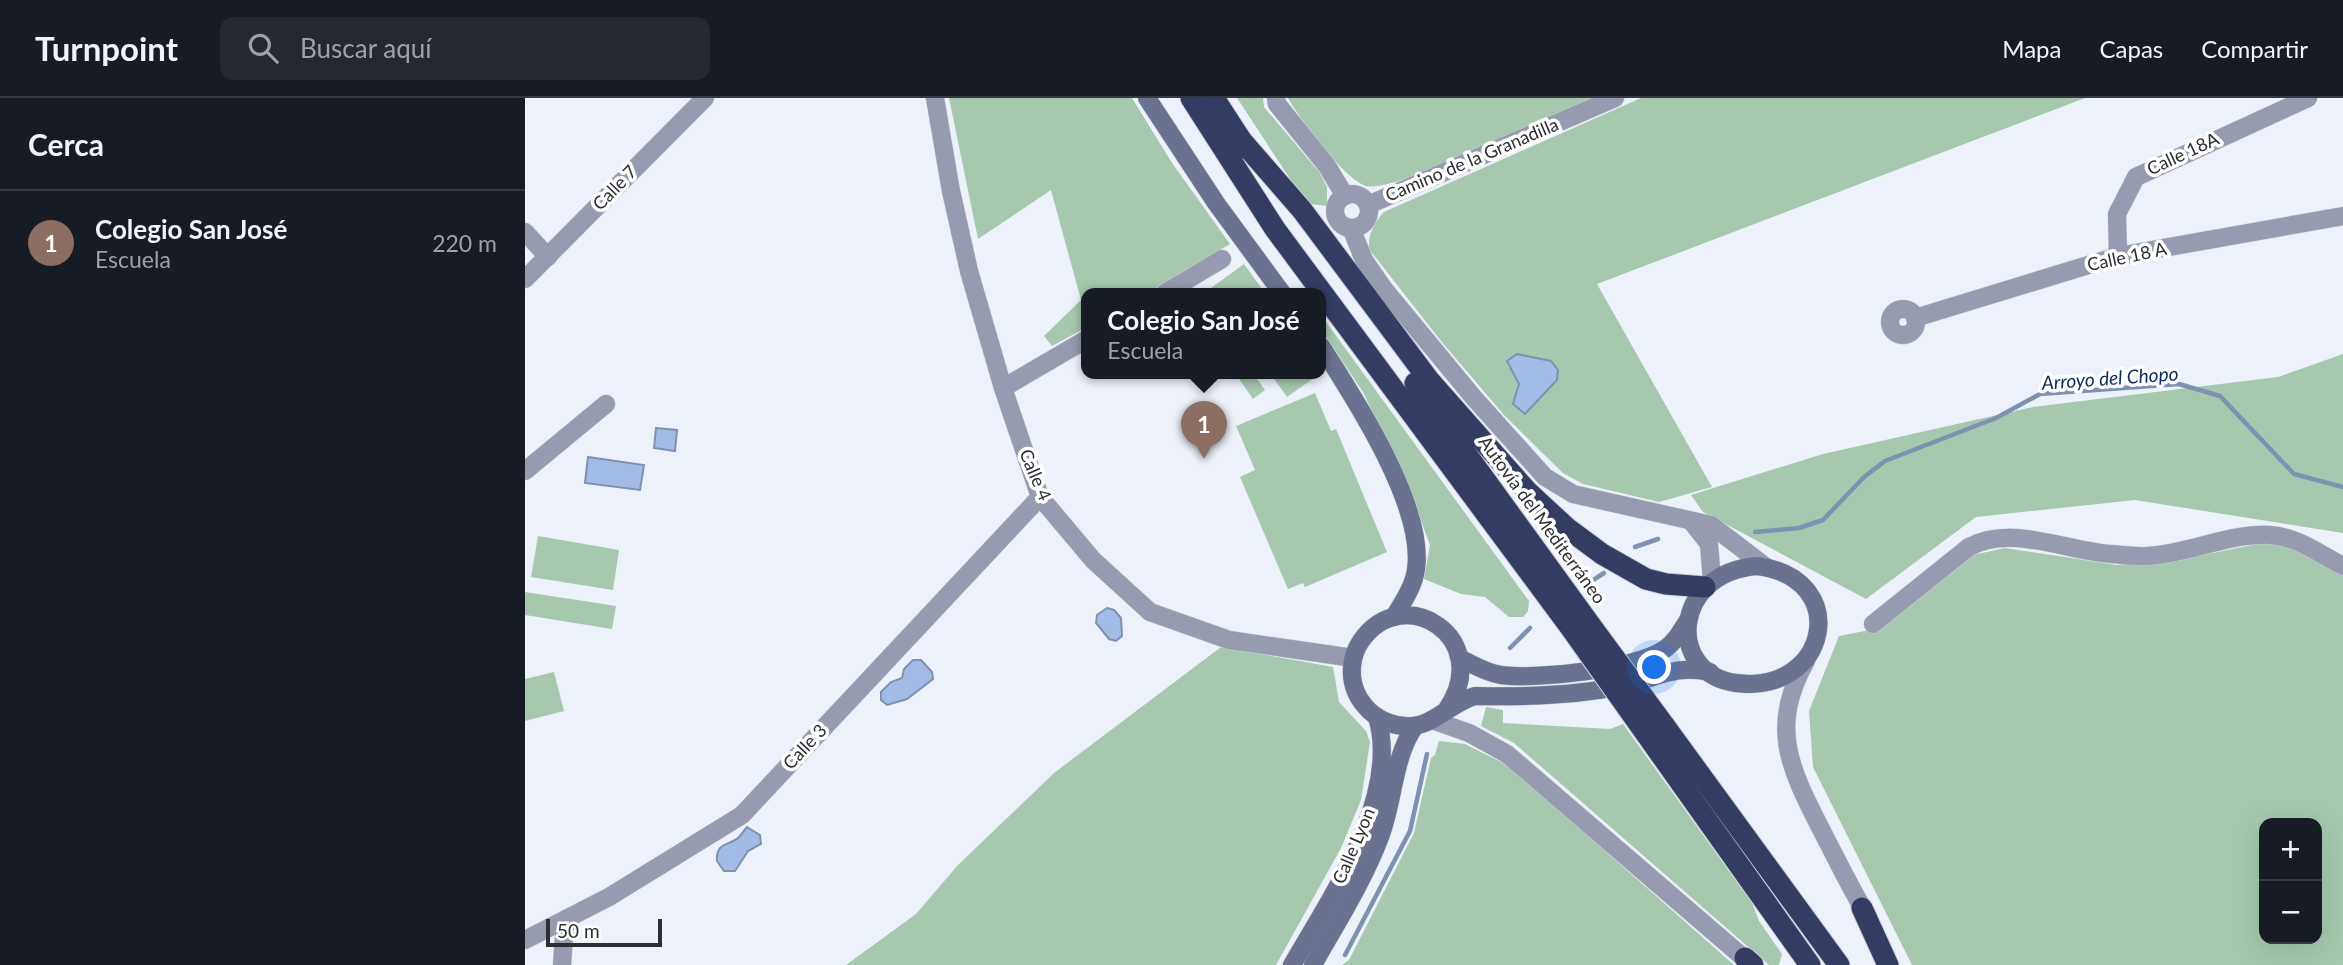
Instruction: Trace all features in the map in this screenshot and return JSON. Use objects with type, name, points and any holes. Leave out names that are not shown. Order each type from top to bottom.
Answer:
[{"type":"highway","name":"Autovía del Mediterráneo","points":[[1191,98],[1275,229],[1320,288]]},
{"type":"highway","name":"Autovía del Mediterráneo","points":[[1214,98],[1302,230],[1578,623],[1655,729],[1839,965]]},
{"type":"highway","points":[[1241,139],[1302,210],[1429,380],[1527,491],[1567,528],[1602,554],[1646,579],[1666,584],[1708,584]]},
{"type":"highway","name":"Autovía del Mediterráneo","points":[[1326,295],[1578,623]]},
{"type":"highway","name":"Autovía del Mediterráneo","points":[[1655,729],[1810,965]]},
{"type":"highway","points":[[1862,908],[1888,965]]},
{"type":"street","name":"Calle 7","points":[[525,279],[705,98]]},
{"type":"street","name":"Calle 4","points":[[935,98],[951,191],[969,271],[1003,388],[1040,497],[1093,560],[1150,612],[1229,640],[1353,658]]},
{"type":"street","points":[[1147,98],[1208,191],[1278,288]]},
{"type":"street","points":[[1276,98],[1277,104],[1327,166],[1345,196]]},
{"type":"street","name":"Camino de la Granadilla","points":[[1368,205],[1615,98]]},
{"type":"street","name":"Calle 18A","points":[[2118,256],[2117,214],[2136,177],[2308,98]]},
{"type":"street","points":[[1351,228],[1365,221],[1368,205],[1361,197],[1345,196],[1338,203],[1336,214],[1341,223],[1351,228],[1364,260],[1384,289],[1474,398],[1545,477],[1573,494],[1719,528],[1766,567]]},
{"type":"street","name":"Calle 18 A","points":[[1916,318],[2118,256],[2343,216]]},
{"type":"street","points":[[525,232],[548,257]]},
{"type":"street","points":[[1173,288],[1222,259]]},
{"type":"street","points":[[1003,388],[1081,342]]},
{"type":"street","points":[[1326,354],[1361,412],[1414,523],[1416,571],[1394,617]]},
{"type":"street","points":[[525,471],[606,404]]},
{"type":"street","name":"Calle 3","points":[[525,940],[565,922],[742,815],[1040,497]]},
{"type":"street","points":[[1691,521],[1709,544],[1708,584]]},
{"type":"street","points":[[1873,624],[1969,547],[1985,539],[2001,536],[2095,553],[2148,556],[2234,538],[2270,535],[2301,542],[2343,566]]},
{"type":"street","points":[[1461,659],[1490,672],[1510,676],[1580,672],[1613,666],[1663,650],[1677,639],[1695,598],[1708,584],[1737,569],[1777,568],[1794,578],[1813,601],[1818,634],[1788,702],[1786,735],[1792,772],[1862,908],[1896,965]]},
{"type":"street","points":[[1447,709],[1457,694],[1462,677],[1461,659],[1455,643],[1444,629],[1429,620],[1412,616],[1394,617],[1368,632],[1353,658],[1352,675],[1364,706],[1377,717],[1402,726],[1423,723],[1469,733],[1507,754],[1750,963]]},
{"type":"street","points":[[1688,618],[1691,646],[1710,672]]},
{"type":"street","points":[[1423,723],[1475,696],[1585,692],[1621,686],[1682,668],[1710,672],[1727,681],[1757,682],[1777,679],[1806,661]]},
{"type":"street","name":"Calle Lyon","points":[[1292,965],[1338,885],[1368,818],[1382,762],[1382,732],[1377,717]]},
{"type":"street","name":"Calle Lyon","points":[[1313,965],[1370,861],[1389,811],[1402,748],[1423,723]]},
{"type":"street","points":[[562,965],[565,922]]},
{"type":"green space","points":[[949,98],[1132,98],[1172,163],[1230,244],[1155,288],[1081,288],[1081,300],[1051,190],[978,239]]},
{"type":"green space","points":[[1237,98],[1263,98],[1264,107],[1320,173],[1327,187],[1327,206],[1310,204],[1298,191]]},
{"type":"green space","points":[[1288,98],[1602,98],[1443,166],[1409,178],[1366,186],[1335,161]]},
{"type":"green space","points":[[1641,98],[2085,98],[1597,284],[1712,487],[1659,502],[1583,484],[1563,473],[1504,415],[1441,341],[1369,249],[1372,229],[1384,212]]},
{"type":"green space","points":[[1244,264],[1261,288],[1211,288]]},
{"type":"green space","points":[[1081,300],[1081,330],[1052,346],[1044,336]]},
{"type":"green space","points":[[1326,322],[1529,601],[1528,611],[1523,617],[1509,617],[1485,597],[1461,594],[1424,579],[1430,545],[1413,499],[1363,392],[1326,336]]},
{"type":"green space","points":[[2343,354],[2343,533],[2135,500],[1976,517],[1866,599],[1703,512],[1691,495],[1823,454],[2033,407],[2278,377]]},
{"type":"green space","points":[[1239,379],[1257,379],[1265,390],[1253,399]]},
{"type":"green space","points":[[1274,379],[1312,379],[1287,397]]},
{"type":"green space","points":[[1315,393],[1331,431],[1336,429],[1387,552],[1305,587],[1303,583],[1288,589],[1240,477],[1255,470],[1236,426]]},
{"type":"green space","points":[[538,536],[619,550],[613,590],[531,577]]},
{"type":"green space","points":[[2262,543],[2297,546],[2343,571],[2343,965],[1912,965],[1813,767],[1809,711],[1839,636],[1880,628],[1973,555],[2005,548],[2117,565],[2173,561]]},
{"type":"green space","points":[[525,592],[616,606],[612,629],[525,615]]},
{"type":"green space","points":[[1221,647],[1333,667],[1339,702],[1366,731],[1370,742],[1361,800],[1341,848],[1276,965],[846,965],[916,914],[958,865],[1054,773]]},
{"type":"green space","points":[[554,672],[564,711],[525,721],[525,679]]},
{"type":"green space","points":[[1486,707],[1503,710],[1503,723],[1610,729],[1623,724],[1752,903],[1759,921],[1782,954],[1779,965],[1769,965],[1514,743],[1481,726]]},
{"type":"green space","points":[[1439,741],[1465,744],[1509,766],[1734,965],[1342,965],[1349,960],[1414,833],[1431,758],[1435,755]]},
{"type":"water","points":[[1517,354],[1551,361],[1558,370],[1557,380],[1525,414],[1513,404],[1519,384],[1507,361]]},
{"type":"water","points":[[656,428],[677,430],[675,451],[654,448]]},
{"type":"water","points":[[588,457],[644,465],[640,490],[585,483]]},
{"type":"water","points":[[1107,608],[1114,610],[1121,618],[1122,636],[1116,641],[1109,639],[1096,623],[1097,615]]},
{"type":"water","points":[[913,660],[921,660],[932,672],[933,679],[907,699],[887,705],[881,700],[881,692],[891,682],[902,678],[904,669]]},
{"type":"water","points":[[747,827],[760,835],[761,844],[748,851],[735,871],[724,871],[717,861],[719,849],[737,839]]},
{"type":"waterway","name":"Arroyo del Chopo","points":[[1755,532],[1799,528],[1823,520],[1864,477],[1885,461],[1996,418],[2040,394],[2179,384],[2220,396],[2294,474],[2343,487]]},
{"type":"waterway","name":"Arroyo del Chopo","points":[[1635,547],[1658,539]]},
{"type":"waterway","name":"Arroyo del Chopo","points":[[1587,584],[1604,573]]},
{"type":"waterway","name":"Arroyo del Chopo","points":[[1510,648],[1530,628]]},
{"type":"waterway","name":"Arroyo del Chopo","points":[[1345,955],[1410,831],[1427,754]]},
{"type":"place","name":"Colegio San José","points":[[1204,459]]}]
